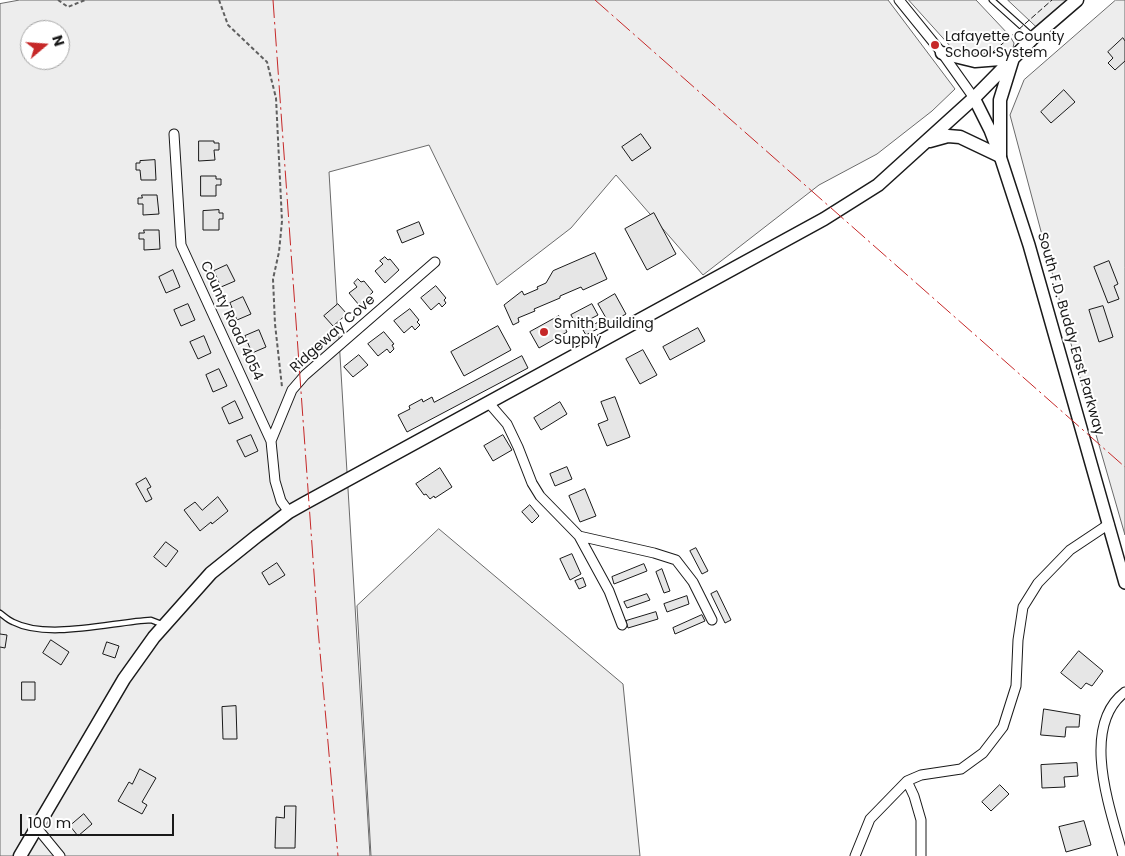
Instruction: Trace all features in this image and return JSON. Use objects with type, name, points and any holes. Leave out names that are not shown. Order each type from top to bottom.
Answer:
[{"type":"main road","points":[[20,856],[124,680],[154,637],[211,573],[289,512],[824,219],[878,185],[974,98],[1034,36],[1078,0]]},
{"type":"main road","points":[[942,53],[975,62],[1013,58]]},
{"type":"main road","points":[[926,142],[948,136],[960,137],[1000,156],[1000,100],[1013,58]]},
{"type":"street","points":[[899,0],[942,53],[974,98]]},
{"type":"street","name":"South F.D. Buddy East Parkway","points":[[974,98],[990,130],[1000,156],[1029,246],[1125,583]]},
{"type":"street","name":"County Road 4054","points":[[174,134],[181,245],[270,441],[275,481],[282,501],[289,512]]},
{"type":"street","name":"Ridgeway Cove","points":[[270,441],[292,390],[305,374],[435,262]]},
{"type":"street","points":[[488,402],[507,424],[532,483],[540,496],[578,536],[609,591],[622,625]]},
{"type":"street","points":[[855,856],[870,819],[907,781],[921,775],[961,769],[983,753],[1003,727],[1016,686],[1018,640],[1023,607],[1038,583],[1070,550],[1109,524]]},
{"type":"street","points":[[578,536],[654,553],[676,560],[693,582],[712,620]]},
{"type":"street","points":[[1123,856],[1103,775],[1101,737],[1113,706],[1125,692]]},
{"type":"street","points":[[907,781],[914,796],[921,820],[921,856]]},
{"type":"street","points":[[36,828],[60,856]]},
{"type":"lane","points":[[992,0],[1034,36]]},
{"type":"lane","points":[[0,613],[13,622],[33,628],[60,630],[151,620],[165,625]]},
{"type":"path","points":[[58,0],[68,7],[85,0]]},
{"type":"path","points":[[219,0],[228,25],[267,62],[276,98],[282,220],[279,252],[273,279],[275,324],[282,387]]},
{"type":"shaded area","points":[[20,0],[888,0],[955,89],[932,111],[877,154],[819,185],[703,275],[616,175],[571,228],[497,285],[429,145],[329,172],[370,856],[0,856],[0,4]]},
{"type":"shaded area","points":[[909,0],[976,0],[1009,35],[1014,43],[1012,53],[975,58],[954,50]]},
{"type":"shaded area","points":[[1008,0],[1067,0],[1038,28]]},
{"type":"shaded area","points":[[1116,0],[1125,0],[1125,535],[1086,400],[1010,115],[1024,80]]},
{"type":"shaded area","points":[[439,529],[623,684],[640,856],[371,856],[357,606]]},
{"type":"building","points":[[1123,38],[1125,41],[1125,61],[1115,70],[1108,63],[1113,58],[1108,52]]},
{"type":"building","points":[[1064,90],[1075,102],[1051,123],[1041,112]]},
{"type":"building","points":[[641,134],[651,148],[632,161],[622,147]]},
{"type":"building","points":[[199,141],[219,143],[219,150],[214,150],[215,160],[199,161]]},
{"type":"building","points":[[155,160],[156,180],[141,180],[140,170],[136,170],[136,163]]},
{"type":"building","points":[[201,176],[216,176],[216,179],[221,179],[221,185],[216,185],[216,196],[201,196]]},
{"type":"building","points":[[142,195],[157,195],[159,214],[143,215],[143,204],[138,204],[138,198],[142,198]]},
{"type":"building","points":[[219,210],[219,213],[223,213],[223,219],[219,219],[219,230],[203,230],[203,211]]},
{"type":"building","points":[[654,213],[676,254],[647,270],[625,229]]},
{"type":"building","points":[[419,222],[424,234],[402,243],[397,231]]},
{"type":"building","points":[[144,230],[159,230],[160,249],[144,250],[144,239],[139,239],[139,233],[144,233]]},
{"type":"building","points":[[595,253],[607,279],[583,290],[581,287],[560,296],[560,298],[518,318],[519,322],[513,325],[504,305],[522,291],[524,295],[538,289],[537,287],[546,283],[553,271]]},
{"type":"building","points":[[385,257],[388,260],[390,259],[399,270],[385,283],[375,271],[383,264],[380,261]]},
{"type":"building","points":[[1109,261],[1118,284],[1114,286],[1119,299],[1108,303],[1094,267]]},
{"type":"building","points":[[227,265],[235,281],[221,287],[214,271]]},
{"type":"building","points":[[173,270],[180,287],[166,293],[159,277]]},
{"type":"building","points":[[358,279],[361,282],[364,281],[373,292],[359,305],[349,293],[357,287],[354,283]]},
{"type":"building","points":[[436,286],[446,298],[444,300],[446,303],[442,307],[439,303],[431,310],[421,298]]},
{"type":"building","points":[[615,294],[626,314],[586,335],[583,330],[606,318],[598,304]]},
{"type":"building","points":[[243,297],[251,314],[237,320],[230,303]]},
{"type":"building","points":[[188,304],[195,320],[181,326],[174,310]]},
{"type":"building","points":[[338,304],[347,314],[333,326],[324,316]]},
{"type":"building","points":[[592,304],[598,315],[577,326],[571,315]]},
{"type":"building","points":[[1103,306],[1113,337],[1099,342],[1089,310]]},
{"type":"building","points":[[410,309],[419,320],[417,322],[420,325],[415,330],[412,326],[404,333],[394,321]]},
{"type":"building","points":[[559,316],[567,332],[539,348],[530,332]]},
{"type":"building","points":[[498,326],[511,350],[464,376],[451,352]]},
{"type":"building","points":[[698,328],[705,341],[670,360],[663,347]]},
{"type":"building","points":[[259,330],[266,347],[252,353],[245,336]]},
{"type":"building","points":[[384,332],[394,344],[392,345],[394,349],[390,353],[387,349],[378,356],[368,344]]},
{"type":"building","points":[[204,336],[211,353],[198,359],[190,342]]},
{"type":"building","points":[[643,350],[657,375],[640,384],[626,359]]},
{"type":"building","points":[[359,355],[368,365],[353,377],[344,367]]},
{"type":"building","points":[[522,356],[528,368],[407,432],[398,415],[410,409],[409,406],[422,399],[423,402],[432,397],[434,402]]},
{"type":"building","points":[[219,369],[227,386],[213,392],[206,375]]},
{"type":"building","points":[[615,397],[630,437],[607,446],[598,424],[608,420],[601,402]]},
{"type":"building","points":[[235,401],[243,418],[229,424],[222,408]]},
{"type":"building","points":[[560,402],[567,414],[541,430],[534,418]]},
{"type":"building","points":[[251,435],[258,451],[245,457],[237,441]]},
{"type":"building","points":[[503,435],[512,450],[493,461],[484,446]]},
{"type":"building","points":[[567,467],[572,479],[555,486],[550,474]]},
{"type":"building","points":[[440,468],[452,487],[435,498],[434,496],[430,499],[426,494],[424,495],[416,484]]},
{"type":"building","points":[[146,478],[151,487],[147,489],[152,499],[146,502],[136,484]]},
{"type":"building","points":[[585,489],[596,516],[580,522],[569,496]]},
{"type":"building","points":[[218,497],[228,511],[200,531],[184,510],[195,502],[202,510]]},
{"type":"building","points":[[530,505],[539,516],[532,523],[522,512]]},
{"type":"building","points":[[166,542],[178,551],[166,567],[154,557]]},
{"type":"building","points":[[696,548],[708,571],[702,574],[690,551]]},
{"type":"building","points":[[572,554],[581,574],[570,580],[560,559]]},
{"type":"building","points":[[277,563],[285,575],[269,585],[262,573]]},
{"type":"building","points":[[644,564],[647,571],[614,584],[612,577]]},
{"type":"building","points":[[662,569],[670,591],[664,593],[656,572]]},
{"type":"building","points":[[583,578],[586,586],[579,589],[575,581]]},
{"type":"building","points":[[717,591],[731,620],[725,623],[711,594]]},
{"type":"building","points":[[647,594],[650,600],[627,608],[624,602]]},
{"type":"building","points":[[687,596],[689,604],[667,612],[664,604]]},
{"type":"building","points":[[656,612],[658,619],[628,628],[626,621]]},
{"type":"building","points":[[702,615],[705,621],[675,634],[673,628]]},
{"type":"building","points":[[0,634],[7,635],[5,648],[0,647]]},
{"type":"building","points":[[51,640],[69,652],[61,665],[43,653]]},
{"type":"building","points":[[107,642],[119,646],[115,658],[103,654]]},
{"type":"building","points":[[1079,651],[1103,671],[1092,686],[1086,683],[1081,689],[1061,673]]},
{"type":"building","points":[[22,682],[35,682],[35,700],[22,700]]},
{"type":"building","points":[[236,706],[237,739],[223,739],[222,707]]},
{"type":"building","points":[[1044,709],[1080,715],[1079,727],[1066,727],[1065,737],[1041,735]]},
{"type":"building","points":[[1077,763],[1078,776],[1064,777],[1065,787],[1042,788],[1041,765]]},
{"type":"building","points":[[140,769],[156,778],[142,802],[147,805],[142,814],[118,801],[129,782],[132,784]]},
{"type":"building","points":[[1000,785],[1009,794],[991,811],[982,802]]},
{"type":"building","points":[[285,806],[296,806],[295,848],[275,848],[276,817],[284,818]]},
{"type":"building","points":[[84,814],[92,824],[78,836],[70,826]]},
{"type":"building","points":[[1084,821],[1091,845],[1066,852],[1059,827]]},
{"type":"fence","points":[[993,52],[1052,0]]},
{"type":"power","points":[[273,0],[318,629],[338,856]]},
{"type":"power","points":[[595,0],[1125,467]]},
{"type":"place","name":"Lafayette County School System","points":[[935,45]]},
{"type":"place","name":"Smith Building Supply","points":[[544,332]]}]
